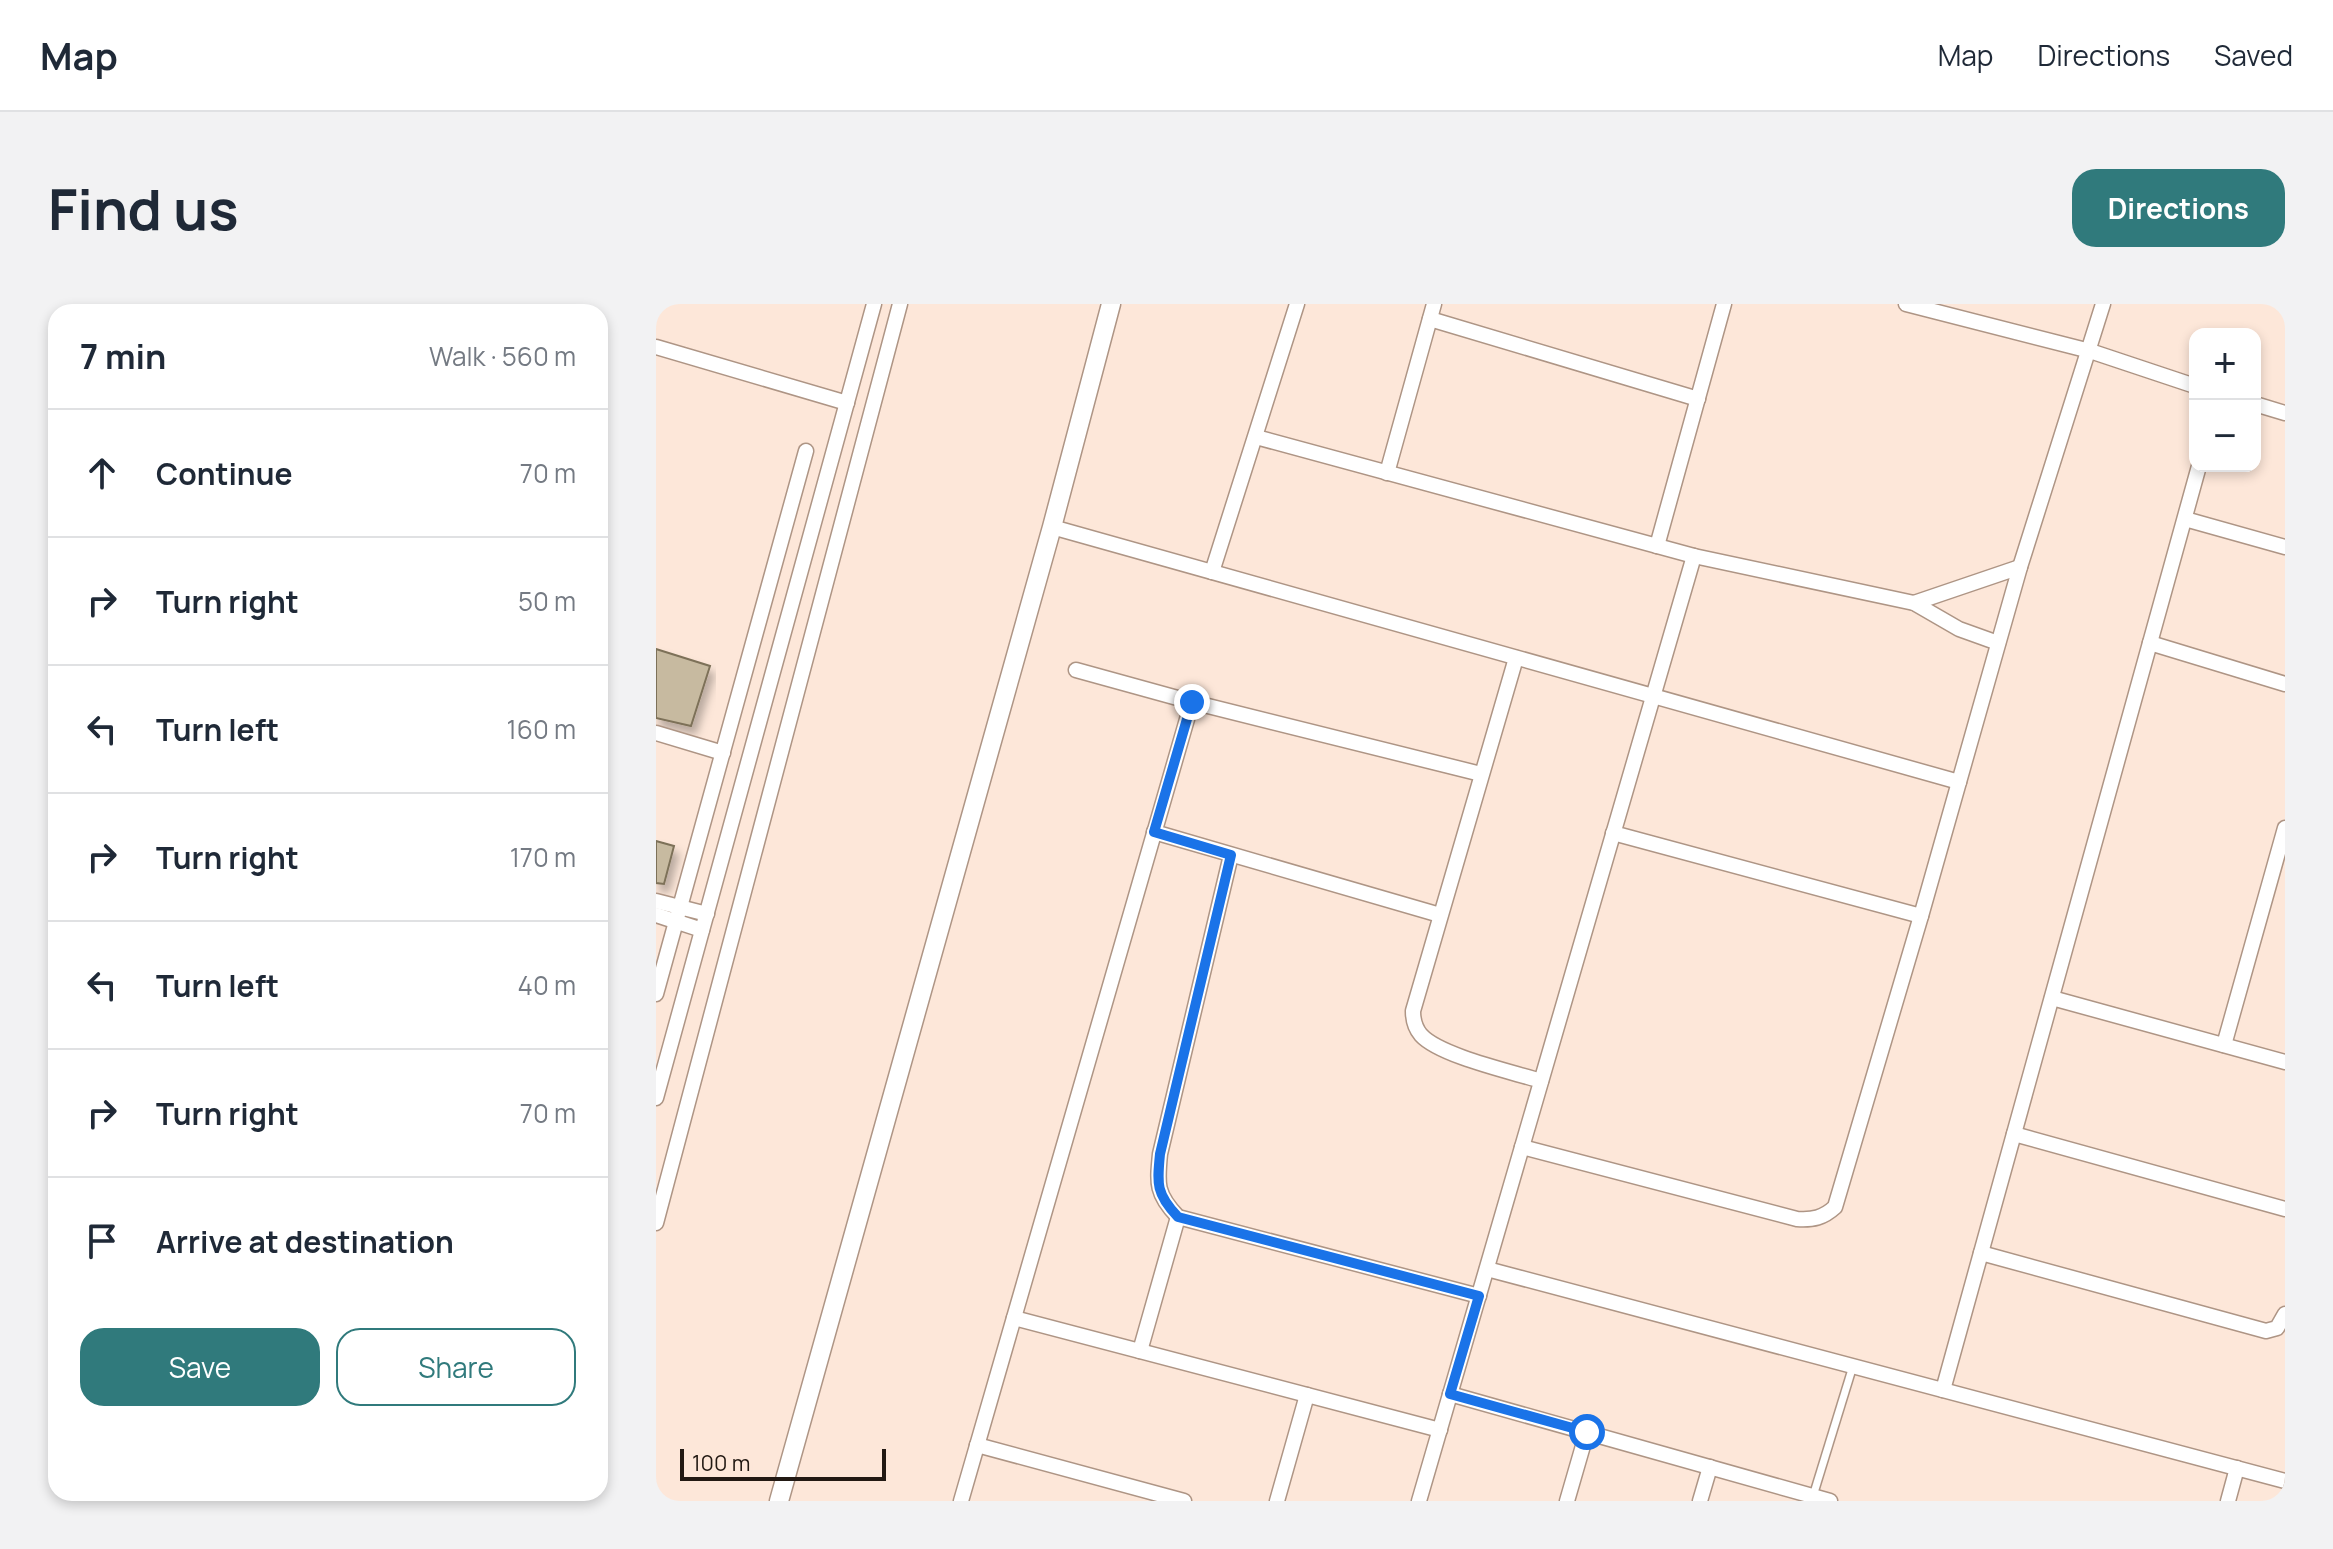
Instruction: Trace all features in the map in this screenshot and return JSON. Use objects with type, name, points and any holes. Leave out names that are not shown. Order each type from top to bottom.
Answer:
[{"type":"street","points":[[656,1098],[874,304]]},
{"type":"street","points":[[656,1223],[900,304]]},
{"type":"street","points":[[779,1501],[1052,527],[1111,304]]},
{"type":"street","points":[[1212,572],[1297,304]]},
{"type":"street","points":[[1657,546],[1724,304]]},
{"type":"street","points":[[1906,304],[2090,351],[2189,384]]},
{"type":"street","points":[[1522,1147],[1797,1219],[1811,1220],[1826,1215],[1835,1207],[2020,567],[2103,304]]},
{"type":"street","points":[[1387,473],[1432,311],[1698,399]]},
{"type":"street","points":[[656,347],[847,403]]},
{"type":"street","points":[[2261,406],[2285,413]]},
{"type":"street","points":[[1256,437],[1694,556],[1914,603],[1959,629],[1998,643]]},
{"type":"street","points":[[656,994],[723,753],[753,626],[806,451]]},
{"type":"street","points":[[1943,1390],[2197,472]]},
{"type":"street","points":[[2185,519],[2285,547]]},
{"type":"street","points":[[1052,527],[1959,782]]},
{"type":"street","points":[[1419,1501],[1694,556]]},
{"type":"street","points":[[1914,603],[2020,567]]},
{"type":"street","points":[[2150,643],[2285,684]]},
{"type":"street","points":[[1516,658],[1413,1005],[1413,1018],[1427,1040],[1444,1050],[1541,1081]]},
{"type":"street","points":[[1076,670],[1481,774]]},
{"type":"street","points":[[961,1501],[1192,702]]},
{"type":"street","points":[[656,733],[723,753]]},
{"type":"street","points":[[2224,1045],[2285,828]]},
{"type":"street","points":[[1154,832],[1440,915]]},
{"type":"street","points":[[1613,833],[1921,916]]},
{"type":"street","points":[[1231,855],[1160,1154],[1157,1178],[1163,1201],[1178,1217],[1479,1296]]},
{"type":"street","points":[[656,901],[702,930]]},
{"type":"street","points":[[656,915],[707,914]]},
{"type":"street","points":[[2052,998],[2285,1062]]},
{"type":"street","points":[[2014,1134],[2285,1209]]},
{"type":"street","points":[[1140,1351],[1178,1217]]},
{"type":"street","points":[[1981,1253],[2266,1331],[2277,1328],[2285,1314]]},
{"type":"street","points":[[1487,1269],[2285,1481]]},
{"type":"street","points":[[1014,1318],[1440,1430]]},
{"type":"street","points":[[1450,1394],[1830,1501]]},
{"type":"street","points":[[1277,1501],[1307,1395]]},
{"type":"street","points":[[1567,1501],[1587,1432]]},
{"type":"street","points":[[977,1445],[1184,1501]]},
{"type":"street","points":[[1700,1501],[1710,1467]]},
{"type":"street","points":[[2228,1501],[2237,1468]]},
{"type":"lane","points":[[1813,1496],[1853,1366]]},
{"type":"building","points":[[656,649],[710,666],[691,726],[656,718]]},
{"type":"building","points":[[656,841],[674,846],[664,884],[656,883]]},
{"type":"route","points":[[1192,702],[1154,832],[1231,855],[1160,1154],[1157,1178],[1163,1201],[1178,1217],[1479,1296],[1450,1394],[1587,1432]]}]
